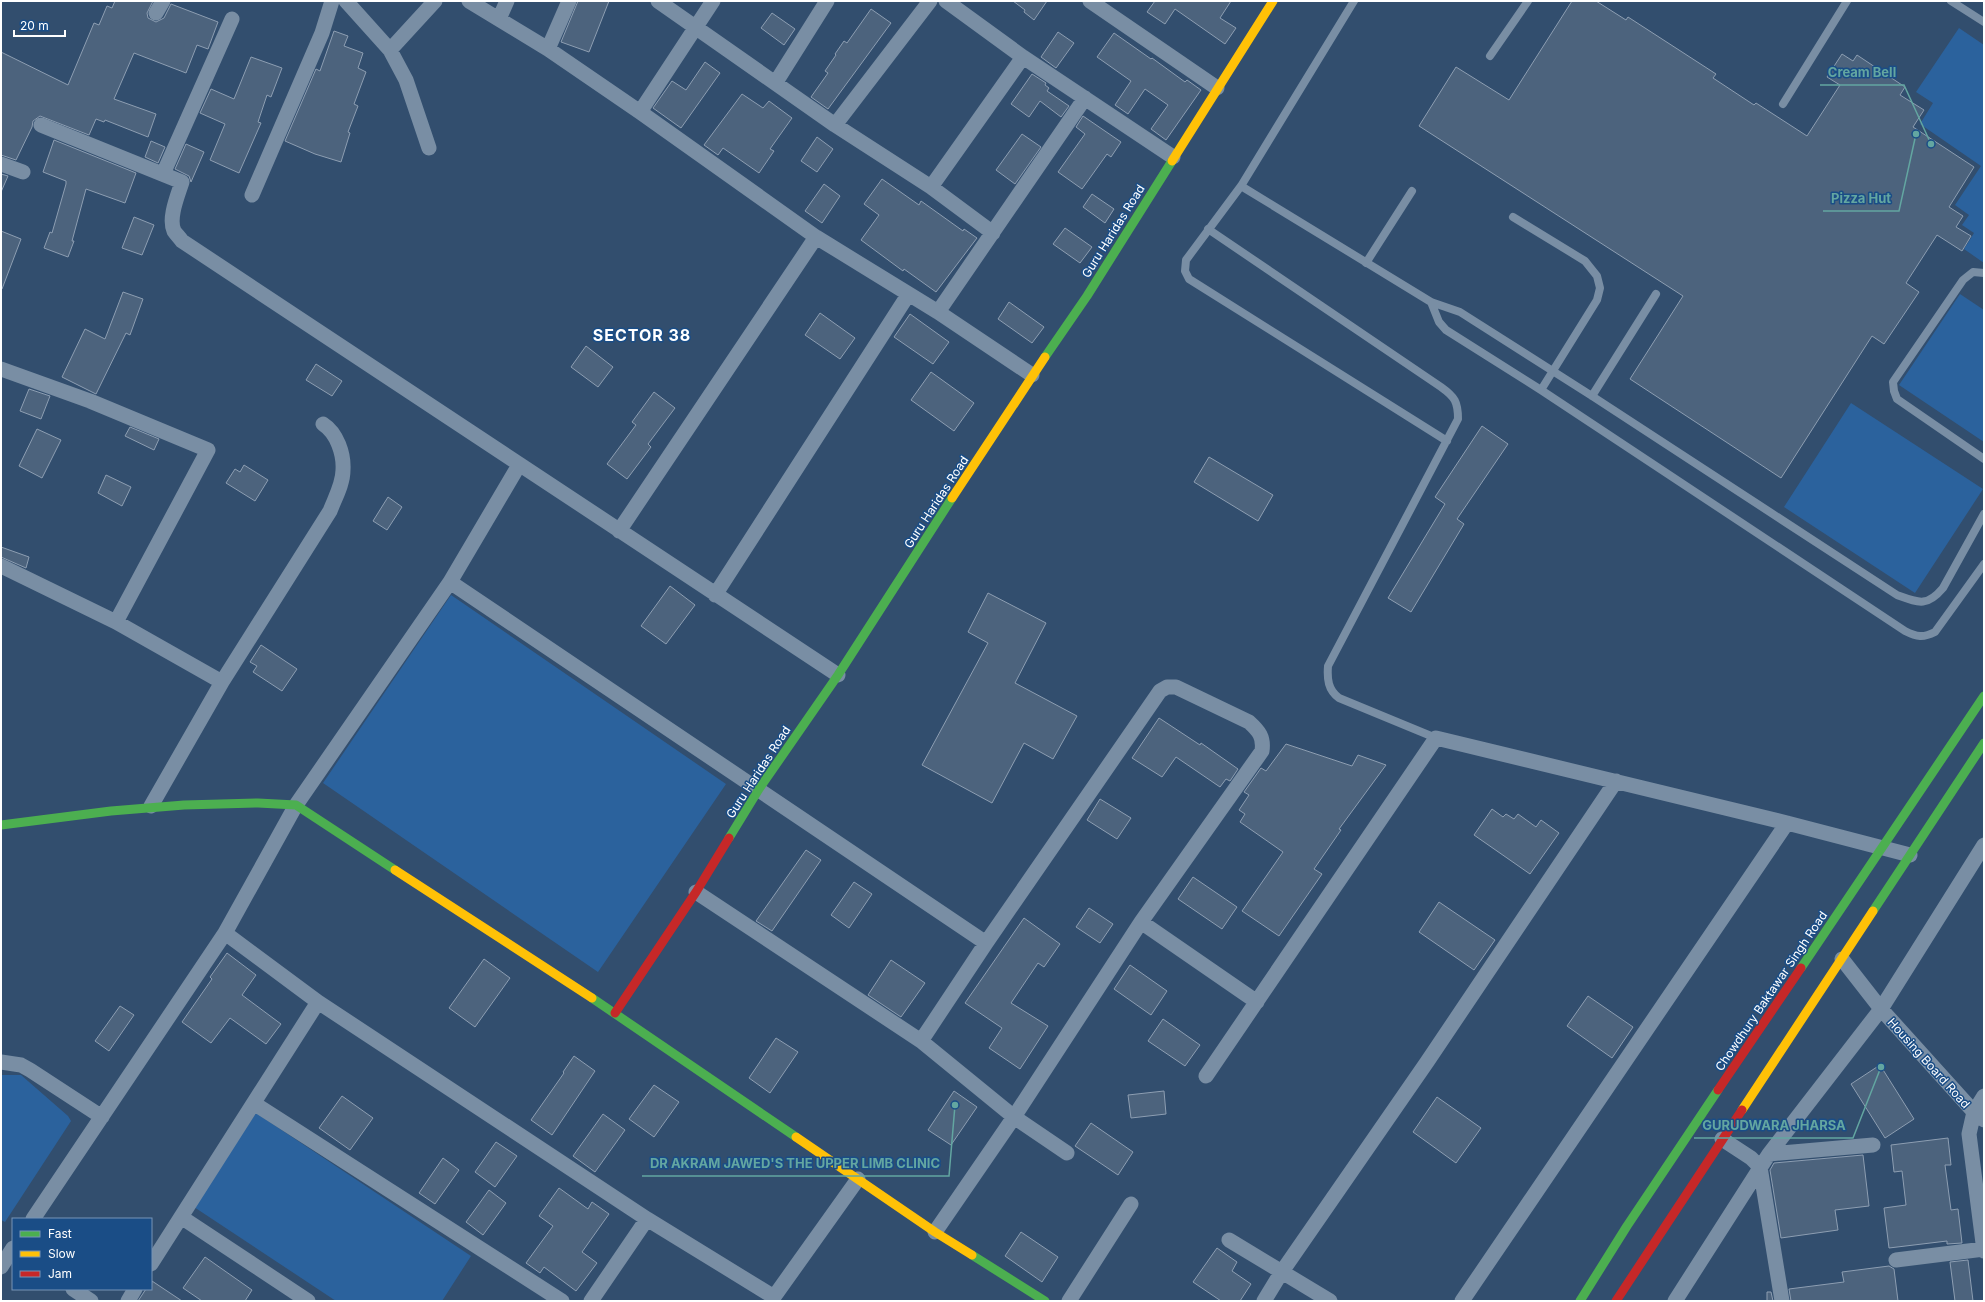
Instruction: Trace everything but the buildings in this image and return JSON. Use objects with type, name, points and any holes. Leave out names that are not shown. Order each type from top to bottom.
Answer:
[{"type":"street","points":[[252,194],[322,33],[332,1]]},
{"type":"street","points":[[346,1],[390,50],[406,80],[429,148]]},
{"type":"street","points":[[390,50],[436,1]]},
{"type":"street","points":[[469,1],[548,49],[640,112],[816,237],[908,295],[938,312],[1032,375]]},
{"type":"street","points":[[499,19],[507,1]]},
{"type":"street","points":[[548,49],[569,1]]},
{"type":"street","points":[[658,1],[776,82],[835,125],[931,187],[993,232]]},
{"type":"street","points":[[640,112],[713,1]]},
{"type":"street","points":[[776,82],[826,1]]},
{"type":"street","points":[[835,125],[930,1]]},
{"type":"street","points":[[946,1],[1023,57],[1173,157]]},
{"type":"street","points":[[1090,1],[1217,88]]},
{"type":"street","name":"Guru Haridas Road","points":[[615,1013],[696,892],[759,789],[838,675],[1032,375],[1087,296],[1173,157],[1273,1]]},
{"type":"street","points":[[164,174],[232,19]]},
{"type":"street","points":[[931,187],[1023,57]]},
{"type":"street","points":[[938,312],[1085,98]]},
{"type":"street","points":[[42,125],[182,182],[173,225],[174,231],[182,241],[838,675]]},
{"type":"street","points":[[1,164],[23,172]]},
{"type":"street","points":[[619,531],[816,237]]},
{"type":"street","points":[[715,595],[908,295]]},
{"type":"street","points":[[1,369],[90,400],[208,450],[116,622]]},
{"type":"street","points":[[151,806],[222,682],[332,505],[344,469],[335,436],[323,424]]},
{"type":"street","points":[[33,1218],[225,933],[296,805],[450,582],[519,464]]},
{"type":"street","points":[[1,566],[116,622],[222,682]]},
{"type":"street","points":[[450,582],[986,943]]},
{"type":"street","points":[[921,1041],[986,943],[1160,691],[1167,687],[1176,687],[1248,722],[1258,730],[1264,739],[1262,751],[1141,922],[1014,1117],[935,1232]]},
{"type":"street","name":"Chowdhury Baktawar Singh Road","points":[[1580,1301],[1627,1226],[1984,696]]},
{"type":"street","points":[[1206,1076],[1436,738],[1787,823],[1910,855]]},
{"type":"street","points":[[1616,1301],[1984,743]]},
{"type":"street","points":[[1264,1301],[1281,1273],[1427,1062],[1616,781]]},
{"type":"street","points":[[1,825],[151,806],[241,802],[296,805],[615,1013],[935,1232],[1045,1301]]},
{"type":"street","points":[[1462,1301],[1787,823]]},
{"type":"street","points":[[1675,1301],[1769,1154],[1881,1009],[1984,844]]},
{"type":"street","points":[[696,892],[921,1041],[1014,1117],[1067,1153]]},
{"type":"street","points":[[1141,922],[1257,1002]]},
{"type":"street","points":[[225,933],[318,1002],[647,1219],[773,1299],[858,1179]]},
{"type":"street","name":"Housing Board Road","points":[[1842,959],[1881,1009],[1979,1116],[1969,1134],[1984,1250]]},
{"type":"street","points":[[152,1262],[318,1002]]},
{"type":"street","points":[[1,1062],[21,1065],[102,1117]]},
{"type":"street","points":[[1979,1116],[1984,1096]]},
{"type":"street","points":[[254,1104],[562,1301]]},
{"type":"street","points":[[1722,1139],[1751,1158],[1760,1167],[1782,1301]]},
{"type":"street","points":[[1769,1154],[1873,1144]]},
{"type":"street","points":[[1069,1301],[1131,1204]]},
{"type":"street","points":[[181,1218],[308,1301]]},
{"type":"street","points":[[591,1301],[647,1219]]},
{"type":"street","points":[[1229,1240],[1281,1273],[1330,1301]]},
{"type":"street","points":[[1,1267],[12,1250]]},
{"type":"street","points":[[1896,1260],[1984,1250]]},
{"type":"street","points":[[74,1290],[91,1301]]},
{"type":"street","points":[[128,1301],[135,1290]]},
{"type":"lane","points":[[1354,1],[1241,186],[1186,260],[1185,271],[1189,279],[1447,441]]},
{"type":"lane","points":[[1490,56],[1528,1]]},
{"type":"lane","points":[[1783,104],[1847,1]]},
{"type":"lane","points":[[1951,1],[1984,22]]},
{"type":"lane","points":[[1241,186],[1431,302],[1460,312],[1592,396],[1897,595],[1913,601],[1924,603],[1934,599],[1944,588],[1984,514]]},
{"type":"lane","points":[[1366,263],[1412,191]]},
{"type":"lane","points":[[1513,217],[1585,261],[1597,276],[1600,288],[1597,300],[1541,390]]},
{"type":"lane","points":[[1208,229],[1453,396],[1458,407],[1458,419],[1447,441],[1328,666],[1328,677],[1333,693],[1339,698],[1436,738]]},
{"type":"lane","points":[[1984,273],[1973,272],[1962,280],[1893,382],[1897,399],[1984,459]]},
{"type":"lane","points":[[1592,396],[1656,294]]},
{"type":"lane","points":[[1431,302],[1439,322],[1446,330],[1541,390],[1917,637],[1927,636],[1935,632],[1984,564]]},
{"type":"shaded area","points":[[1959,28],[1984,45],[1984,263],[1964,249],[1974,233],[1962,225],[1969,215],[1955,205],[1981,166],[1920,124],[1933,103],[1916,92]]},
{"type":"shaded area","points":[[1960,294],[1984,310],[1984,442],[1899,385]]},
{"type":"shaded area","points":[[1851,403],[1983,489],[1915,593],[1784,507]]},
{"type":"shaded area","points":[[451,595],[726,784],[598,972],[323,783]]},
{"type":"shaded area","points":[[1,1075],[21,1075],[68,1116],[71,1121],[5,1222],[1,1220]]},
{"type":"shaded area","points":[[256,1113],[471,1256],[442,1301],[336,1301],[194,1207]]},
{"type":"traffic: fast","points":[[1045,357],[1087,296],[1172,161]]},
{"type":"traffic: fast","points":[[729,838],[759,789],[838,675],[952,498]]},
{"type":"traffic: fast","points":[[1801,968],[1984,696]]},
{"type":"traffic: fast","points":[[1873,911],[1984,743]]},
{"type":"traffic: fast","points":[[1,825],[111,811],[184,805],[258,803],[296,805],[395,870]]},
{"type":"traffic: fast","points":[[592,998],[796,1137]]},
{"type":"traffic: fast","points":[[1580,1301],[1627,1226],[1718,1090]]},
{"type":"traffic: fast","points":[[972,1255],[1045,1301]]},
{"type":"traffic: slow","points":[[1172,161],[1273,1]]},
{"type":"traffic: slow","points":[[952,498],[1045,357]]},
{"type":"traffic: slow","points":[[395,870],[592,998]]},
{"type":"traffic: slow","points":[[1742,1110],[1873,911]]},
{"type":"traffic: slow","points":[[796,1137],[935,1232],[972,1255]]},
{"type":"traffic: jam","points":[[615,1013],[696,892],[729,838]]},
{"type":"traffic: jam","points":[[1718,1090],[1801,968]]},
{"type":"traffic: jam","points":[[1616,1301],[1742,1110]]},
{"type":"place","name":"Pizza Hut","points":[[1916,134]]},
{"type":"place","name":"Cream Bell","points":[[1931,144]]},
{"type":"place","name":"GURUDWARA JHARSA","points":[[1881,1067]]},
{"type":"place","name":"DR AKRAM JAWED'S THE UPPER LIMB CLINIC","points":[[955,1105]]},
{"type":"district","name":"SECTOR 38","points":[[642,335]]}]
